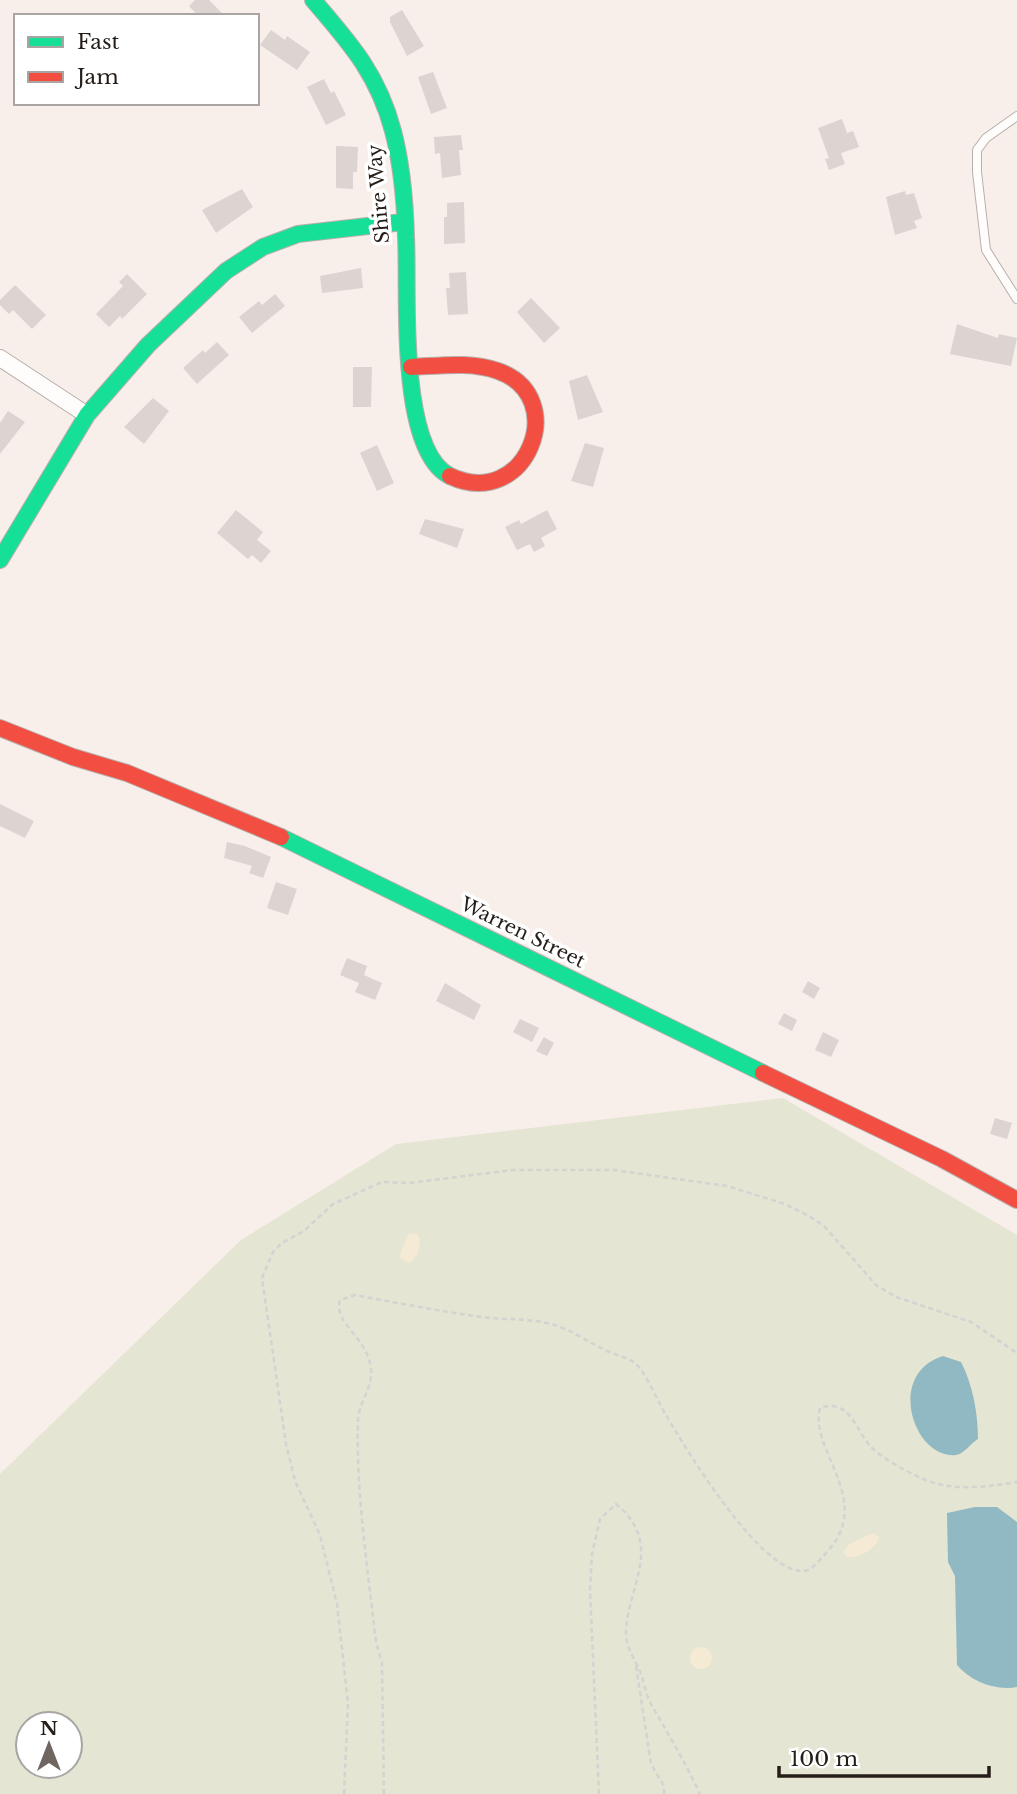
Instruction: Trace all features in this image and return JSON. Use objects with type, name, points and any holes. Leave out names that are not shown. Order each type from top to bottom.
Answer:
[{"type":"street","name":"Shire Way","points":[[313,0],[360,55],[384,103],[399,161],[411,367],[422,439],[440,469],[461,481],[484,484],[507,477],[525,461],[536,438],[536,414],[532,402],[517,382],[507,375],[484,368],[411,367]]},
{"type":"street","points":[[0,560],[87,415],[169,323],[244,258],[263,247],[299,234],[403,222]]},
{"type":"street","points":[[0,358],[87,415]]},
{"type":"street","name":"Warren Street","points":[[0,728],[72,757],[127,773],[290,841],[864,1124],[943,1158],[1017,1200]]},
{"type":"lane","points":[[1017,116],[986,138],[977,150],[986,250],[1017,299]]},
{"type":"path","points":[[344,1794],[348,1703],[337,1604],[320,1535],[295,1481],[286,1444],[262,1278],[273,1252],[282,1243],[304,1231],[333,1204],[382,1182],[409,1183],[513,1170],[614,1170],[727,1186],[785,1204],[809,1216],[824,1226],[876,1285],[896,1297],[971,1322],[1017,1353]]},
{"type":"path","points":[[384,1794],[382,1662],[375,1643],[366,1565],[357,1442],[359,1412],[369,1390],[371,1368],[360,1338],[339,1317],[337,1310],[340,1300],[355,1295],[482,1317],[532,1320],[556,1326],[638,1365],[667,1417],[735,1519],[753,1541],[780,1563],[798,1571],[809,1570],[831,1547],[842,1532],[845,1511],[838,1475],[817,1420],[820,1408],[830,1405],[840,1408],[858,1423],[870,1445],[881,1455],[922,1479],[958,1486],[1017,1482]]},
{"type":"path","points":[[599,1794],[590,1590],[592,1553],[600,1519],[616,1504],[629,1515],[638,1536],[642,1564],[626,1634],[650,1703],[670,1732],[700,1794]]},
{"type":"path","points":[[636,1663],[651,1764],[664,1786],[664,1794]]},
{"type":"green space","points":[[783,1098],[1017,1235],[1017,1794],[0,1794],[0,1474],[241,1240],[396,1144]]},
{"type":"sand","points":[[409,1233],[417,1234],[420,1242],[410,1263],[399,1257]]},
{"type":"sand","points":[[873,1533],[879,1537],[871,1549],[857,1556],[847,1557],[844,1552],[849,1544]]},
{"type":"sand","points":[[701,1647],[709,1650],[712,1658],[709,1666],[701,1669],[693,1666],[690,1658],[693,1650]]},
{"type":"water","points":[[943,1356],[961,1362],[969,1380],[976,1410],[978,1439],[956,1455],[941,1453],[928,1444],[918,1431],[912,1414],[911,1397],[915,1380],[925,1366]]},
{"type":"water","points":[[975,1507],[997,1507],[1017,1522],[1017,1687],[1001,1688],[984,1684],[957,1665],[955,1576],[948,1562],[947,1513]]},
{"type":"building","points":[[195,0],[209,0],[223,14],[196,14],[189,6]]},
{"type":"building","points":[[402,10],[424,46],[407,56],[390,22],[390,17]]},
{"type":"building","points":[[271,30],[285,40],[287,36],[310,52],[297,70],[260,45]]},
{"type":"building","points":[[433,72],[447,108],[431,114],[418,77]]},
{"type":"building","points":[[324,79],[331,93],[334,91],[346,115],[326,125],[307,87]]},
{"type":"building","points":[[842,119],[847,133],[853,131],[859,147],[841,153],[845,164],[829,170],[825,159],[829,158],[818,128]]},
{"type":"building","points":[[461,135],[461,175],[442,178],[440,153],[435,154],[434,137]]},
{"type":"building","points":[[336,146],[358,147],[353,189],[336,188]]},
{"type":"building","points":[[242,189],[253,207],[216,233],[202,210]]},
{"type":"building","points":[[905,191],[906,195],[914,193],[922,218],[914,221],[917,228],[895,235],[886,197]]},
{"type":"building","points":[[464,202],[465,243],[444,244],[447,203]]},
{"type":"building","points":[[361,268],[363,288],[322,293],[320,276]]},
{"type":"building","points":[[466,272],[468,314],[448,315],[446,288],[450,288],[449,273]]},
{"type":"building","points":[[127,274],[147,294],[122,319],[120,316],[109,327],[96,314],[123,286],[119,282]]},
{"type":"building","points":[[15,285],[46,315],[32,329],[13,310],[9,314],[0,305],[0,300]]},
{"type":"building","points":[[275,294],[285,306],[252,333],[239,317],[259,301],[262,305]]},
{"type":"building","points":[[531,298],[560,328],[544,343],[517,312]]},
{"type":"building","points":[[957,324],[998,338],[999,334],[1017,338],[1011,366],[950,354]]},
{"type":"building","points":[[217,342],[229,355],[197,384],[183,368],[203,350],[205,353]]},
{"type":"building","points":[[353,367],[372,367],[371,407],[353,407]]},
{"type":"building","points":[[587,375],[603,412],[578,420],[569,381]]},
{"type":"building","points":[[153,398],[169,411],[144,444],[124,427]]},
{"type":"building","points":[[8,411],[25,422],[0,454],[0,423]]},
{"type":"building","points":[[585,443],[604,448],[593,487],[571,481]]},
{"type":"building","points":[[377,445],[394,483],[377,491],[360,453]]},
{"type":"building","points":[[236,510],[263,532],[257,540],[271,551],[261,563],[252,555],[248,559],[217,533]]},
{"type":"building","points":[[547,510],[557,529],[541,538],[545,546],[534,552],[530,544],[517,550],[505,527],[519,520],[521,524]]},
{"type":"building","points":[[425,519],[464,529],[457,548],[419,534]]},
{"type":"building","points":[[0,804],[34,821],[25,838],[0,826]]},
{"type":"building","points":[[227,842],[271,857],[263,878],[249,873],[252,866],[224,858]]},
{"type":"building","points":[[276,882],[297,889],[288,915],[267,908]]},
{"type":"building","points":[[347,958],[367,966],[364,975],[382,983],[375,1000],[355,992],[359,983],[340,975]]},
{"type":"building","points":[[808,981],[820,988],[814,999],[802,992]]},
{"type":"building","points":[[445,983],[481,1005],[474,1020],[436,1001]]},
{"type":"building","points":[[784,1013],[797,1020],[792,1031],[778,1024]]},
{"type":"building","points":[[520,1019],[539,1028],[532,1042],[513,1032]]},
{"type":"building","points":[[823,1032],[839,1040],[831,1057],[815,1050]]},
{"type":"building","points":[[544,1037],[554,1043],[547,1056],[536,1051]]},
{"type":"building","points":[[995,1118],[1012,1123],[1007,1139],[990,1134]]},
{"type":"traffic: fast","points":[[313,0],[351,45],[371,76],[393,131],[404,197],[407,329],[414,403],[421,435],[433,460],[450,476]]},
{"type":"traffic: fast","points":[[0,560],[87,415],[148,345],[226,271],[263,247],[298,234],[403,222]]},
{"type":"traffic: fast","points":[[281,837],[763,1073]]},
{"type":"traffic: jam","points":[[411,367],[466,365],[498,371],[520,384],[532,403],[535,425],[530,447],[518,465],[500,478],[477,483],[450,476]]},
{"type":"traffic: jam","points":[[0,728],[73,757],[127,773],[281,837]]},
{"type":"traffic: jam","points":[[763,1073],[942,1159],[1017,1200]]}]
